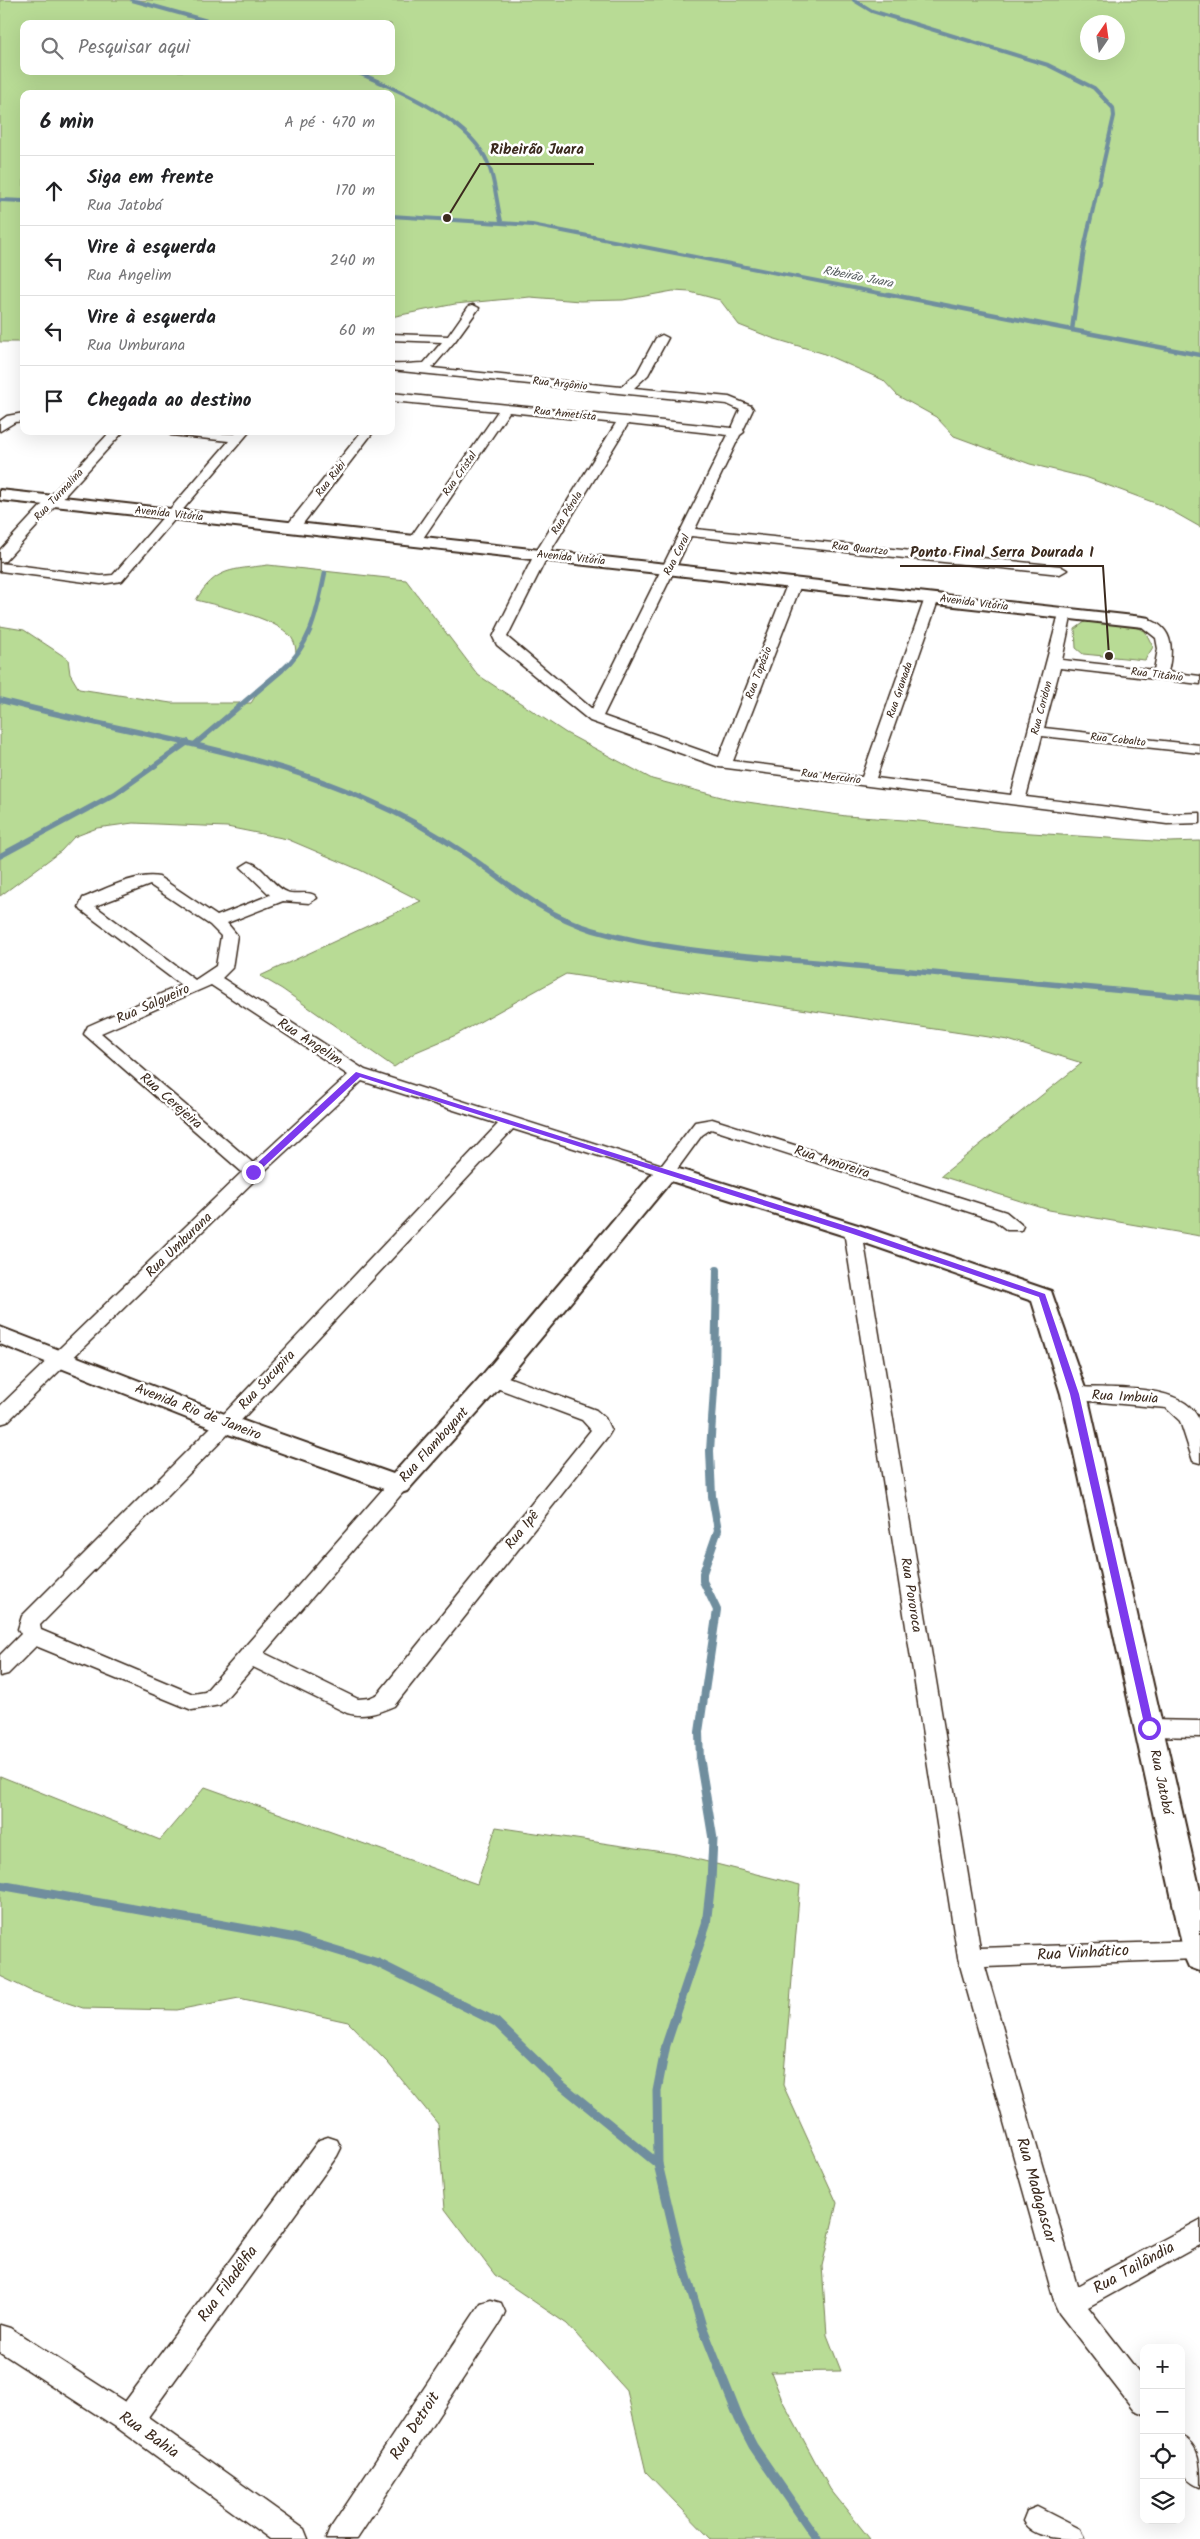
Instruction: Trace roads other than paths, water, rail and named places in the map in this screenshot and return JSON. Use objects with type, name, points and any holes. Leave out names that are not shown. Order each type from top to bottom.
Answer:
[{"type":"street","points":[[395,366],[426,366],[451,339],[474,308]]},
{"type":"street","points":[[395,337],[451,339]]},
{"type":"street","points":[[624,390],[642,375],[662,338]]},
{"type":"street","name":"Rua Argônio","points":[[395,366],[729,401]]},
{"type":"street","name":"Rua Ametista","points":[[395,398],[625,419],[738,432]]},
{"type":"street","name":"Rua Coral","points":[[596,718],[738,432],[747,409],[729,401]]},
{"type":"street","name":"Rua Cristal","points":[[414,541],[506,408]]},
{"type":"street","points":[[0,427],[11,419],[20,418]]},
{"type":"street","name":"Rua Pérola","points":[[500,636],[541,555],[625,419]]},
{"type":"street","name":"Rua Turmalina","points":[[0,558],[114,435]]},
{"type":"street","points":[[0,567],[107,580],[118,577],[241,435]]},
{"type":"street","name":"Rua Rubi","points":[[293,527],[365,435]]},
{"type":"street","name":"Avenida Vitória","points":[[0,495],[1143,622]]},
{"type":"street","name":"Rua Quartzo","points":[[689,532],[1060,570]]},
{"type":"street","name":"Rua Topázio","points":[[724,764],[795,582]]},
{"type":"street","name":"Rua Granada","points":[[868,781],[932,598]]},
{"type":"street","name":"Rua Coridon","points":[[1017,801],[1054,663],[1065,613]]},
{"type":"street","points":[[1143,622],[1157,629],[1164,637],[1167,646],[1160,675]]},
{"type":"street","name":"Rua Mercúrio","points":[[500,636],[502,642],[531,668],[596,718],[724,764],[1166,819],[1200,818]]},
{"type":"street","name":"Rua Titânio","points":[[1054,663],[1200,680]]},
{"type":"street","name":"Rua Cobalto","points":[[1036,731],[1200,749]]},
{"type":"street","points":[[249,867],[280,897]]},
{"type":"street","points":[[194,986],[88,907],[88,900],[146,880],[153,880],[216,922],[229,935],[224,968],[212,978]]},
{"type":"street","points":[[216,922],[280,897],[295,900],[309,898]]},
{"type":"street","name":"Rua Salgueiro","points":[[94,1030],[212,978]]},
{"type":"street","name":"Rua Angelim","points":[[212,978],[359,1074],[853,1231],[1042,1296]]},
{"type":"street","name":"Rua Cerejeira","points":[[94,1030],[92,1034],[253,1172]]},
{"type":"street","name":"Rua Umburana","points":[[0,1417],[253,1172],[359,1074]]},
{"type":"street","name":"Rua Sucupira","points":[[33,1636],[29,1629],[30,1622],[226,1424],[510,1122]]},
{"type":"street","name":"Rua Amoreira","points":[[666,1172],[696,1131],[701,1126],[712,1124],[1000,1216],[1014,1226]]},
{"type":"street","name":"Rua Flamboyant","points":[[192,1702],[212,1699],[493,1379],[666,1172]]},
{"type":"street","name":"Rua Pororoca","points":[[853,1231],[970,1958]]},
{"type":"street","name":"Rua Jatobá","points":[[1042,1296],[1074,1394],[1198,1953]]},
{"type":"street","name":"Avenida Rio de Janeiro","points":[[0,1335],[226,1424],[398,1485]]},
{"type":"street","name":"Rua Ipê","points":[[250,1656],[355,1706],[372,1706],[386,1700],[601,1431],[598,1423],[589,1415],[493,1379]]},
{"type":"street","name":"Rua Imbuia","points":[[1074,1394],[1163,1399],[1177,1403],[1186,1411],[1200,1456]]},
{"type":"street","points":[[0,1668],[33,1636],[192,1702]]},
{"type":"street","points":[[1149,1728],[1200,1728]]},
{"type":"street","name":"Rua Vinhático","points":[[970,1958],[1198,1953]]},
{"type":"street","name":"Rua Madagascar","points":[[970,1958],[1069,2304],[1140,2396]]},
{"type":"street","name":"Rua Filadélfia","points":[[128,2420],[328,2148]]},
{"type":"street","name":"Rua Tailândia","points":[[1069,2304],[1200,2232]]},
{"type":"street","name":"Rua Detroit","points":[[340,2539],[490,2312]]},
{"type":"street","name":"Rua Bahia","points":[[1,2340],[128,2420],[294,2539]]},
{"type":"street","points":[[1185,2454],[1200,2473]]},
{"type":"street","points":[[1037,2521],[1070,2539]]},
{"type":"waterway","points":[[132,0],[204,20]]},
{"type":"waterway","points":[[854,0],[872,11],[1048,65],[1094,88],[1113,108],[1114,116],[1085,244],[1077,296]]},
{"type":"waterway","points":[[363,75],[427,105],[461,129],[475,143],[485,157],[491,172],[501,221]]},
{"type":"waterway","name":"Ribeirão Juara","points":[[0,200],[20,201]]},
{"type":"waterway","name":"Ribeirão Juara","points":[[395,216],[532,225],[894,296]]},
{"type":"waterway","name":"Ribeirão Juara","points":[[888,294],[1072,330]]},
{"type":"waterway","points":[[1072,330],[1077,294]]},
{"type":"waterway","name":"Ribeirão Juara","points":[[1072,330],[1200,355]]},
{"type":"waterway","points":[[282,670],[300,650],[312,626],[325,573]]},
{"type":"waterway","points":[[195,744],[282,670]]},
{"type":"waterway","points":[[0,700],[187,743]]},
{"type":"waterway","points":[[0,856],[115,794],[187,743]]},
{"type":"waterway","points":[[187,743],[234,754],[326,783],[383,807],[421,826],[469,856],[543,908],[575,924],[623,938],[713,953],[1200,998]]},
{"type":"waterway","points":[[700,1761],[699,1732],[717,1610],[703,1581],[703,1573],[718,1530],[712,1496],[710,1451],[715,1374],[717,1270]]},
{"type":"waterway","points":[[658,2164],[657,2091],[666,2045],[706,1925],[711,1882],[713,1839],[700,1760]]},
{"type":"waterway","points":[[0,1885],[296,1938],[378,1963],[496,2022],[560,2084],[658,2164]]},
{"type":"waterway","points":[[658,2164],[677,2244],[702,2326],[739,2419],[753,2446],[817,2539]]},
{"type":"place","name":"Ribeirão Juara","points":[[447,218]]},
{"type":"place","name":"Ponto Final Serra Dourada I","points":[[1109,656]]}]
